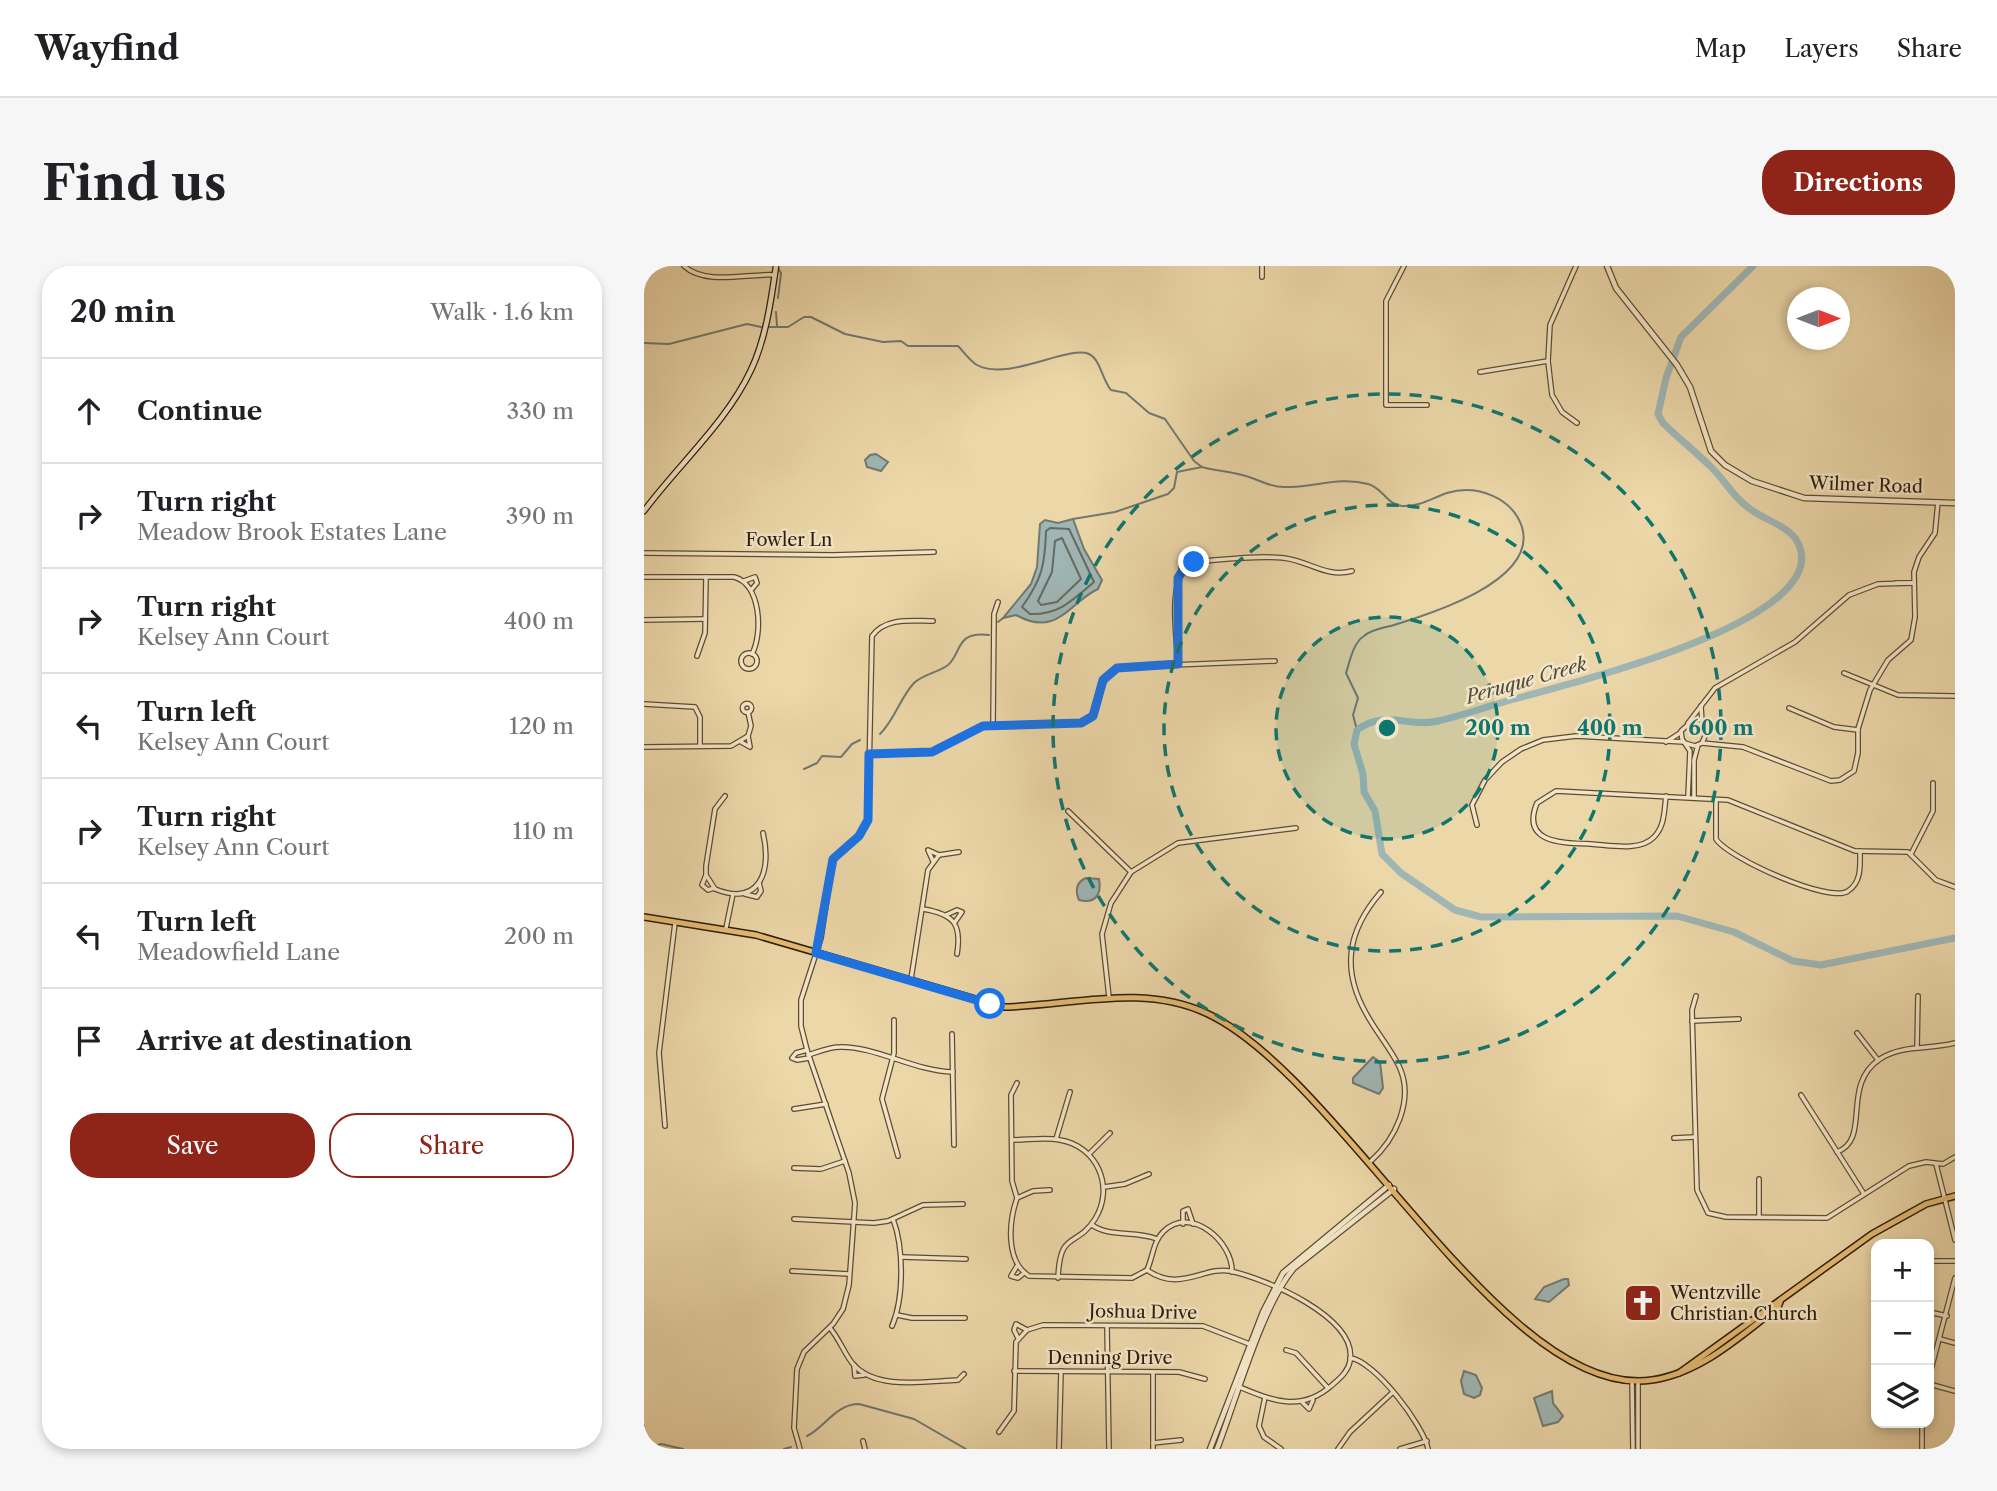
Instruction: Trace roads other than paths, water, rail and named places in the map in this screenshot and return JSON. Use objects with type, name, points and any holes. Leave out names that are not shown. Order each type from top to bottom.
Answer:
[{"type":"main road","points":[[644,916],[726,928],[1003,1007],[1042,1006],[1138,996],[1174,1002],[1206,1013],[1260,1047],[1370,1162],[1454,1260],[1546,1349],[1593,1373],[1635,1381],[1679,1373],[1872,1234],[1945,1197],[1955,1196]]},
{"type":"street","points":[[684,266],[690,271],[710,276],[775,275]]},
{"type":"street","points":[[644,511],[733,402],[748,376],[760,347],[776,266]]},
{"type":"street","points":[[1262,266],[1262,277]]},
{"type":"street","points":[[1404,266],[1386,301],[1386,405],[1427,405]]},
{"type":"street","points":[[1576,266],[1550,325],[1548,361],[1552,395],[1562,412],[1577,423]]},
{"type":"street","name":"Wilmer Road","points":[[1607,266],[1616,288],[1676,365],[1694,396],[1713,454],[1752,481],[1810,499],[1955,503]]},
{"type":"street","points":[[1480,372],[1548,361]]},
{"type":"street","points":[[1477,825],[1472,806],[1485,780],[1502,762],[1532,744],[1565,736],[1743,747],[1823,779],[1840,780],[1854,771],[1857,762],[1858,730],[1873,685],[1888,660],[1911,640],[1915,617],[1913,583],[1919,557],[1935,533],[1938,502]]},
{"type":"street","name":"Fowler Ln","points":[[644,553],[833,555],[934,552]]},
{"type":"street","points":[[1178,664],[1177,597],[1181,571],[1194,562],[1275,557],[1293,559],[1330,574],[1352,571]]},
{"type":"street","points":[[644,577],[734,577],[744,581],[752,589],[756,605],[756,645],[752,654],[756,663],[750,668],[745,667],[742,657],[752,654]]},
{"type":"street","points":[[697,656],[704,642],[706,577]]},
{"type":"street","points":[[744,581],[755,578],[757,583],[752,589]]},
{"type":"street","points":[[1664,743],[1681,731],[1715,688],[1806,634],[1849,595],[1878,584],[1913,583]]},
{"type":"street","points":[[993,724],[993,614],[998,603]]},
{"type":"street","points":[[644,620],[705,619]]},
{"type":"street","points":[[800,1449],[794,1428],[797,1369],[810,1345],[830,1328],[843,1309],[850,1274],[855,1220],[854,1193],[801,1026],[801,1000],[816,953],[833,859],[859,836],[868,820],[872,636],[878,628],[889,622],[933,621]]},
{"type":"street","points":[[869,754],[932,752],[977,727],[993,724],[1081,723],[1093,716],[1103,680],[1117,668],[1275,661]]},
{"type":"street","points":[[1844,673],[1898,695],[1955,696]]},
{"type":"street","points":[[1702,703],[1702,725],[1706,734],[1718,744]]},
{"type":"street","points":[[644,704],[695,707],[700,718],[700,746]]},
{"type":"street","points":[[1789,708],[1834,727],[1858,730]]},
{"type":"street","points":[[741,742],[750,747],[748,736],[751,726],[748,712]]},
{"type":"street","points":[[1688,723],[1702,725]]},
{"type":"street","points":[[1681,731],[1691,759],[1691,797]]},
{"type":"street","points":[[1691,797],[1694,760],[1706,734]]},
{"type":"street","points":[[644,747],[732,746],[748,736]]},
{"type":"street","points":[[1911,854],[1933,811],[1933,783]]},
{"type":"street","points":[[1666,796],[1659,830],[1654,838],[1640,845],[1555,842],[1539,832],[1533,819],[1537,803],[1556,791],[1691,797],[1737,802],[1842,846],[1860,851],[1898,850],[1911,854],[1936,880],[1955,887]]},
{"type":"street","points":[[725,796],[715,809],[706,875],[702,885],[708,890],[715,888],[757,897],[761,891],[759,883],[767,848],[763,833]]},
{"type":"street","points":[[1716,800],[1717,839],[1730,854],[1825,893],[1844,893],[1853,887],[1860,873],[1860,851]]},
{"type":"street","points":[[1068,811],[1131,872]]},
{"type":"street","points":[[1109,997],[1102,934],[1111,904],[1131,872],[1178,843],[1296,828]]},
{"type":"street","points":[[933,861],[928,850],[935,850],[939,855]]},
{"type":"street","points":[[910,981],[928,870],[939,855],[959,852]]},
{"type":"street","points":[[706,875],[715,888]]},
{"type":"street","points":[[744,893],[759,883]]},
{"type":"street","points":[[1370,1162],[1392,1138],[1403,1101],[1399,1066],[1368,1018],[1350,975],[1354,937],[1364,914],[1381,892]]},
{"type":"street","points":[[726,928],[733,894]]},
{"type":"street","points":[[923,909],[946,915],[955,922],[959,935],[957,954]]},
{"type":"street","points":[[946,915],[957,910],[962,912],[955,922]]},
{"type":"street","points":[[665,1126],[659,1053],[675,920]]},
{"type":"street","points":[[1696,996],[1692,1021],[1697,1190],[1708,1213],[1726,1217],[1827,1218],[1909,1166],[1948,1162],[1955,1157]]},
{"type":"street","points":[[1917,1047],[1918,996]]},
{"type":"street","points":[[1692,1021],[1739,1019]]},
{"type":"street","points":[[894,1020],[892,1060],[882,1099],[898,1156]]},
{"type":"street","points":[[1857,1033],[1878,1060]]},
{"type":"street","points":[[952,1034],[954,1145]]},
{"type":"street","points":[[1837,1152],[1852,1141],[1856,1130],[1859,1087],[1878,1060],[1917,1047],[1955,1043]]},
{"type":"street","points":[[808,1054],[841,1047],[932,1072],[953,1072]]},
{"type":"street","points":[[1017,1083],[1011,1095],[1012,1181],[1017,1198],[1012,1218],[1013,1247],[1017,1266],[1024,1273],[1034,1278],[1132,1278],[1147,1270],[1157,1239],[1168,1228],[1183,1224],[1206,1228],[1222,1243],[1231,1257],[1231,1272]]},
{"type":"street","points":[[1056,1139],[1070,1092]]},
{"type":"street","points":[[1801,1095],[1864,1194]]},
{"type":"street","points":[[794,1109],[826,1104]]},
{"type":"street","points":[[1089,1154],[1110,1133]]},
{"type":"street","points":[[1674,1138],[1695,1138]]},
{"type":"street","points":[[1012,1140],[1056,1139],[1089,1154],[1098,1166],[1103,1187],[1100,1209],[1091,1224],[1064,1244],[1059,1259],[1058,1278]]},
{"type":"street","points":[[794,1168],[821,1169],[845,1161]]},
{"type":"street","points":[[1936,1163],[1955,1240]]},
{"type":"street","points":[[1103,1187],[1125,1184],[1149,1174]]},
{"type":"street","points":[[1759,1180],[1759,1217]]},
{"type":"street","points":[[1217,1449],[1276,1288],[1294,1268],[1392,1187]]},
{"type":"street","points":[[1017,1198],[1033,1191],[1050,1191]]},
{"type":"street","points":[[794,1219],[874,1223],[894,1219],[923,1205],[963,1204]]},
{"type":"street","points":[[1183,1224],[1183,1211],[1188,1209],[1193,1224]]},
{"type":"street","points":[[892,1326],[897,1315],[902,1257],[894,1219]]},
{"type":"street","points":[[1091,1224],[1106,1233],[1140,1234],[1157,1239]]},
{"type":"street","points":[[902,1257],[965,1259]]},
{"type":"street","points":[[1934,1261],[1955,1261]]},
{"type":"street","points":[[1017,1266],[1011,1276],[1018,1278],[1024,1273]]},
{"type":"street","points":[[1147,1270],[1158,1278],[1183,1279],[1231,1272],[1312,1303],[1346,1340],[1350,1357],[1347,1370],[1312,1399],[1280,1402],[1238,1386]]},
{"type":"street","points":[[792,1271],[850,1274]]},
{"type":"street","points":[[1932,1365],[1954,1294],[1955,1278]]},
{"type":"street","points":[[1934,1313],[1947,1316]]},
{"type":"street","points":[[897,1315],[912,1318],[965,1318]]},
{"type":"street","points":[[999,1432],[1012,1416],[1014,1349],[1018,1338],[1027,1329],[1016,1324],[1014,1330],[1018,1338]]},
{"type":"street","name":"Joshua Drive","points":[[1027,1329],[1043,1325],[1203,1326],[1253,1346]]},
{"type":"street","points":[[1107,1325],[1109,1449]]},
{"type":"street","points":[[830,1328],[843,1343],[854,1365],[864,1375],[878,1380],[958,1380],[964,1374]]},
{"type":"street","points":[[1940,1339],[1955,1343]]},
{"type":"street","points":[[1286,1350],[1297,1353],[1328,1388]]},
{"type":"street","points":[[1350,1357],[1364,1361],[1421,1427],[1428,1449]]},
{"type":"street","name":"Denning Drive","points":[[1014,1371],[1179,1372],[1205,1379]]},
{"type":"street","points":[[1059,1449],[1060,1371]]},
{"type":"street","points":[[1153,1371],[1153,1446],[1181,1440]]},
{"type":"street","points":[[1633,1449],[1635,1381]]},
{"type":"street","points":[[1635,1381],[1639,1449]]},
{"type":"street","points":[[1934,1385],[1955,1391]]},
{"type":"street","points":[[1210,1449],[1238,1386]]},
{"type":"street","points":[[1338,1449],[1350,1432],[1392,1393]]},
{"type":"street","points":[[1265,1397],[1259,1426],[1264,1437],[1281,1449]]},
{"type":"street","points":[[1302,1402],[1309,1409],[1312,1399]]},
{"type":"street","points":[[1922,1428],[1922,1449]]},
{"type":"street","points":[[863,1441],[865,1449]]},
{"type":"street","points":[[1400,1449],[1427,1441]]},
{"type":"water","points":[[876,454],[888,462],[881,471],[867,467],[865,460]]},
{"type":"water","points":[[1073,519],[1084,549],[1102,580],[1098,589],[1052,621],[1030,621],[1016,615],[1003,618],[1031,584],[1037,567],[1040,524],[1045,520],[1058,523]]},
{"type":"water","points":[[1086,878],[1099,879],[1100,885],[1096,897],[1089,901],[1079,900],[1077,893],[1080,882]]},
{"type":"water","points":[[1373,1057],[1380,1062],[1383,1088],[1379,1094],[1353,1083],[1353,1078]]},
{"type":"water","points":[[1568,1279],[1569,1285],[1549,1302],[1535,1299],[1544,1287]]},
{"type":"water","points":[[1464,1371],[1476,1375],[1482,1388],[1480,1395],[1474,1398],[1464,1394],[1461,1381]]},
{"type":"water","points":[[1552,1391],[1553,1403],[1563,1416],[1558,1422],[1543,1426],[1534,1398]]},
{"type":"waterway","name":"Peruque Creek","points":[[1753,266],[1681,337],[1666,378],[1658,414],[1663,423],[1710,466],[1741,501],[1793,536],[1797,541],[1799,570],[1778,597],[1739,622],[1690,645],[1584,680],[1448,719],[1427,723],[1378,721],[1357,730],[1354,744],[1363,774],[1364,792],[1375,811],[1382,854],[1401,873],[1455,910],[1481,917],[1677,916],[1734,932],[1793,961],[1821,965],[1955,938]]},
{"type":"waterway","points":[[778,268],[781,273],[778,298]]},
{"type":"waterway","points":[[776,312],[777,326]]},
{"type":"waterway","points":[[769,327],[788,327],[804,317],[811,317],[845,334],[883,342],[901,341],[908,346],[958,346],[974,363],[990,369],[1021,367],[1067,354],[1089,354],[1096,361],[1111,390],[1126,393],[1149,413],[1165,419],[1194,461],[1202,467],[1243,475],[1279,487],[1347,481],[1368,484],[1378,489],[1392,503],[1402,506],[1420,504],[1447,493],[1470,490],[1492,495],[1502,501],[1517,517],[1522,527],[1523,546],[1514,564],[1478,592],[1431,613],[1371,632],[1357,643],[1346,673],[1358,698],[1353,715],[1357,730]]},
{"type":"waterway","points":[[644,343],[669,344],[747,324],[761,327]]},
{"type":"waterway","points":[[1073,519],[1115,512],[1168,494],[1174,488],[1177,472],[1202,467]]},
{"type":"waterway","points":[[998,622],[1003,618]]},
{"type":"waterway","points":[[880,734],[914,683],[948,665],[961,644],[970,636],[989,635]]},
{"type":"waterway","points":[[804,769],[817,763],[822,756],[841,757],[852,744],[860,740]]},
{"type":"waterway","points":[[807,1436],[837,1412],[859,1404],[914,1419],[966,1449]]},
{"type":"waterway","points":[[644,1425],[645,1447],[648,1449],[661,1444],[683,1449]]},
{"type":"waterway","points":[[784,1449],[791,1447]]},
{"type":"place","name":"Wentzville Christian Church","points":[[1643,1303]]}]
